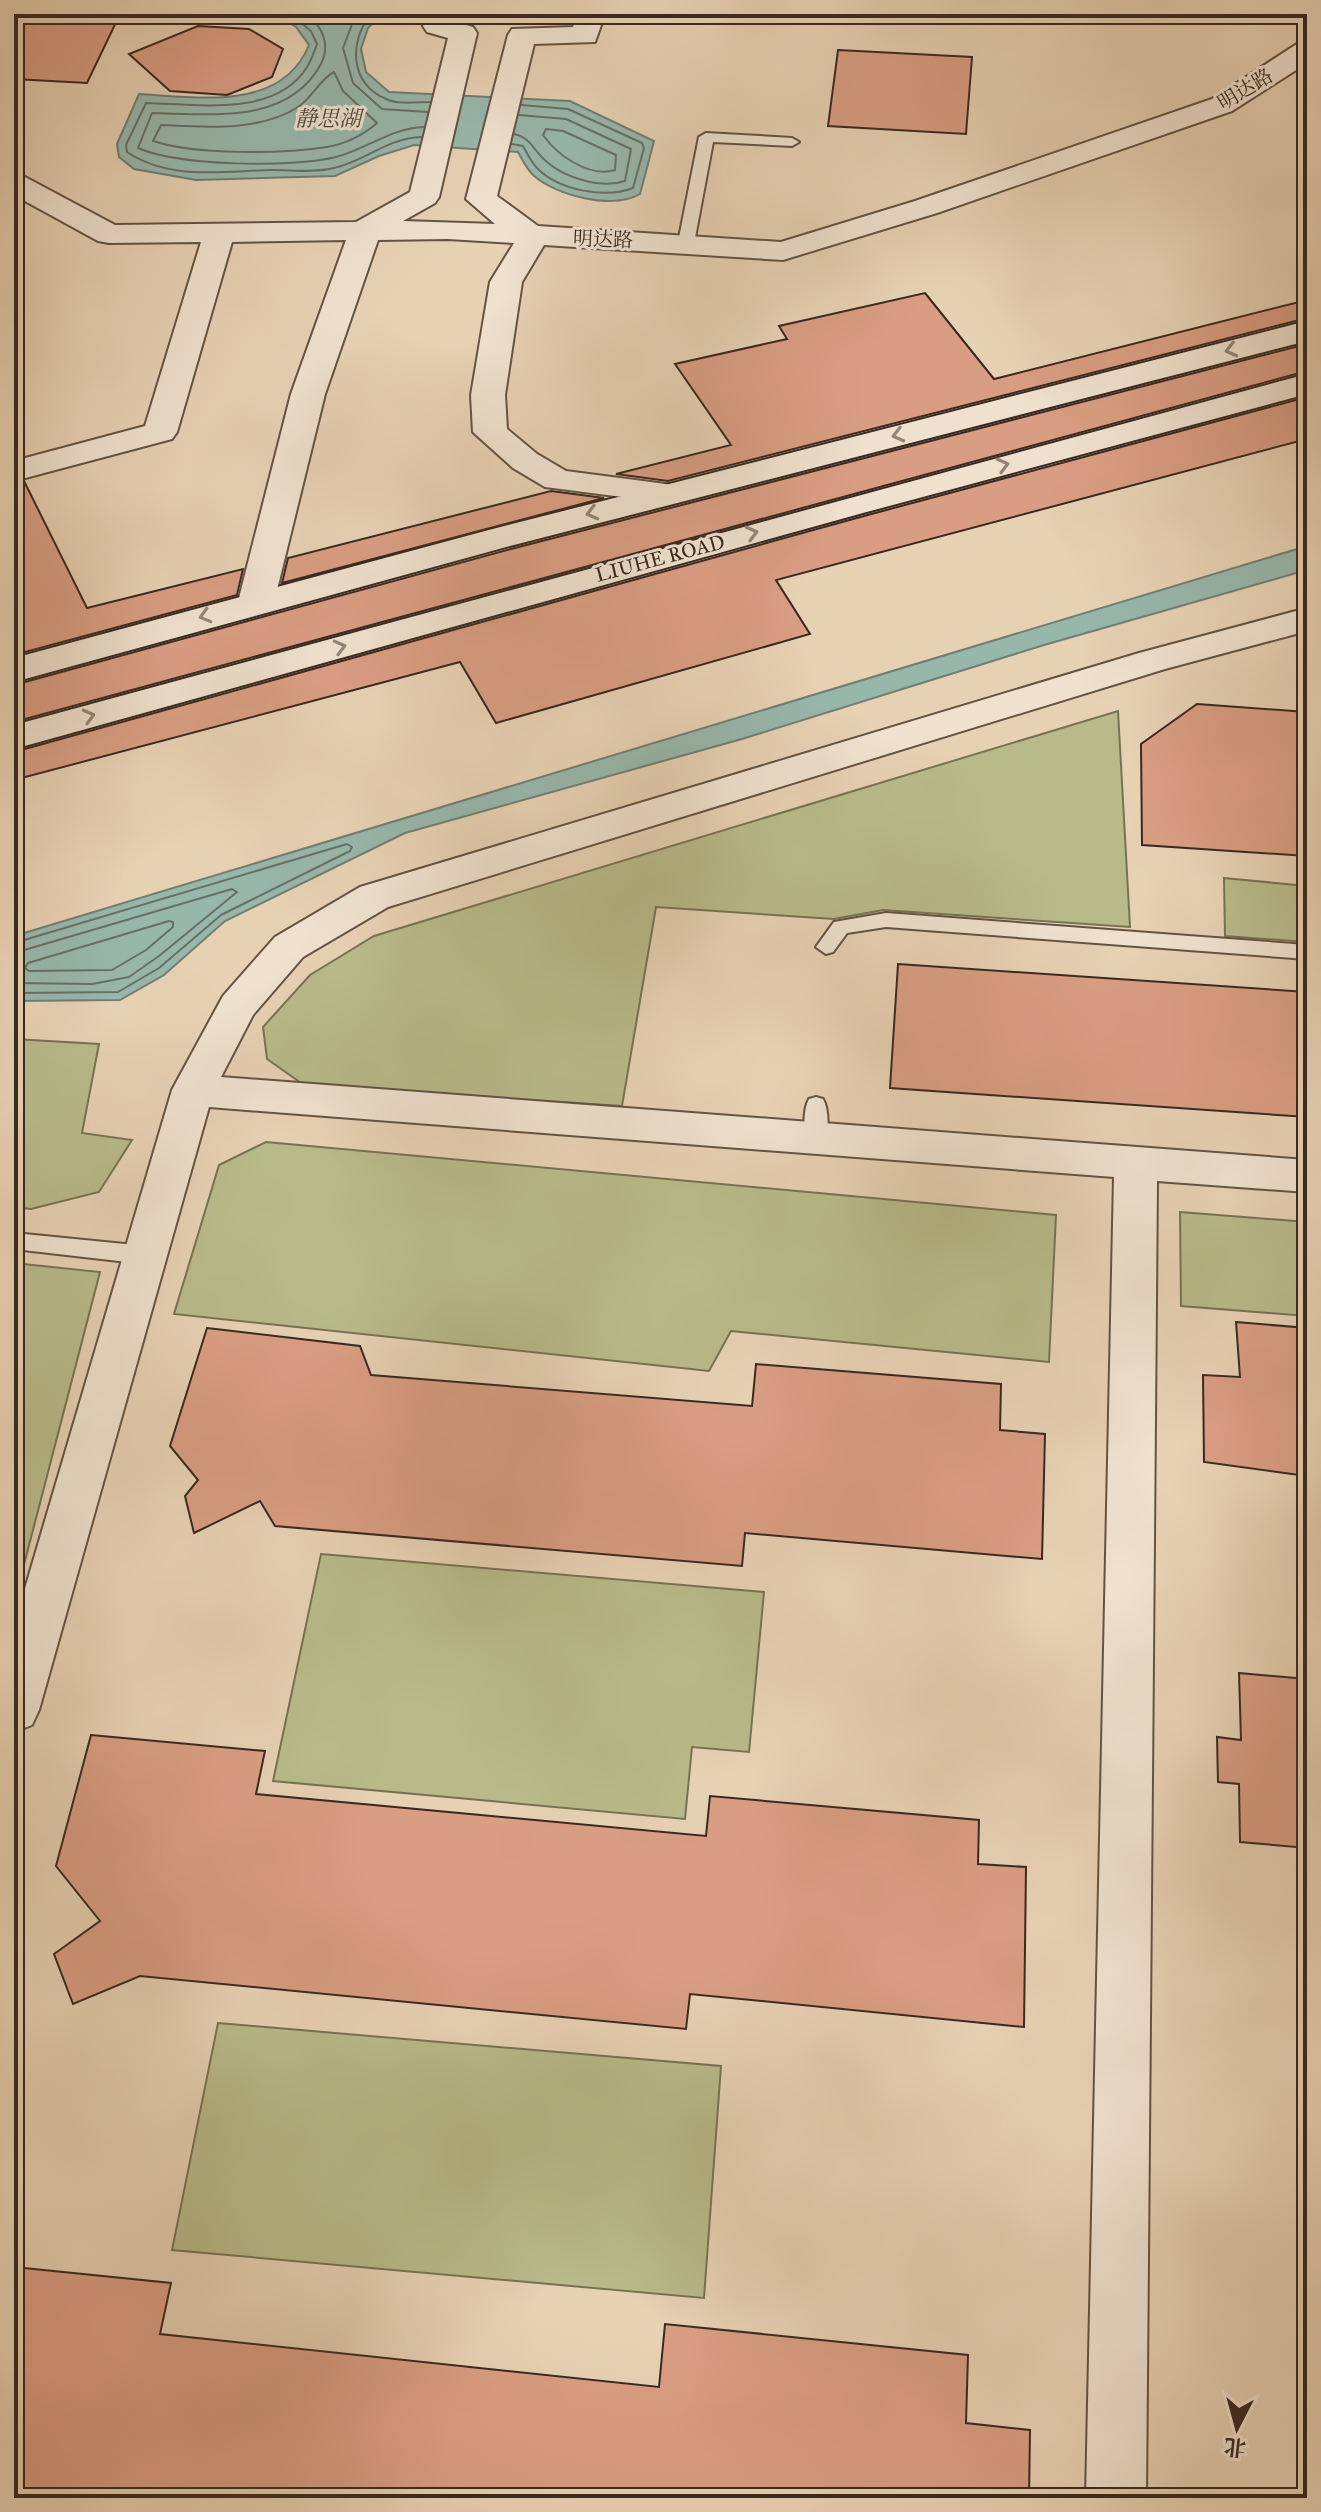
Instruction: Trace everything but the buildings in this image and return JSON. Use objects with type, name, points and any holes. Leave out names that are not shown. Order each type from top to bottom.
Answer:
[{"type":"street","points":[[256,602],[308,394],[366,229],[424,197],[463,33],[437,26],[440,14]]},
{"type":"street","points":[[591,14],[585,36],[522,35],[481,199],[533,237],[506,282],[488,395],[490,432],[525,461],[557,480],[669,493]]},
{"type":"street","name":"明达路","points":[[14,183],[109,234],[448,230],[783,251],[926,207],[1222,105],[1307,50]]},
{"type":"street","points":[[14,471],[160,432],[220,231]]},
{"type":"street","points":[[14,670],[256,602],[669,493],[1307,331]]},
{"type":"street","name":"LIUHE ROAD","points":[[14,737],[866,501],[1307,384]]},
{"type":"street","points":[[14,1710],[193,1090],[237,1006],[289,947],[374,897],[1152,661],[1307,619]]},
{"type":"street","points":[[193,1090],[816,1121],[1136,1163],[1307,1176]]},
{"type":"street","points":[[1116,2498],[1136,1163]]},
{"type":"lane","points":[[686,243],[706,137],[792,142]]},
{"type":"lane","points":[[826,947],[841,927],[886,920],[1307,952]]},
{"type":"lane","points":[[14,1241],[145,1255]]},
{"type":"green space","points":[[1118,711],[1130,927],[883,910],[834,919],[656,907],[622,1106],[304,1085],[267,1059],[263,1027],[310,975],[374,936]]},
{"type":"green space","points":[[1224,878],[1307,886],[1307,942],[1225,936]]},
{"type":"green space","points":[[14,1039],[99,1044],[82,1133],[132,1140],[99,1192],[31,1209],[14,1207]]},
{"type":"green space","points":[[266,1142],[1056,1215],[1049,1362],[731,1331],[709,1371],[174,1314],[219,1165]]},
{"type":"green space","points":[[1180,1212],[1307,1222],[1307,1316],[1181,1306]]},
{"type":"green space","points":[[14,1263],[100,1272],[14,1603]]},
{"type":"green space","points":[[321,1554],[764,1592],[749,1752],[692,1747],[685,1819],[273,1781]]},
{"type":"green space","points":[[218,2023],[721,2066],[704,2298],[172,2250]]},
{"type":"water","name":"静思湖","points":[[275,14],[382,14],[368,28],[361,49],[366,72],[389,92],[570,101],[654,141],[640,194],[629,199],[600,201],[569,194],[532,174],[518,152],[414,145],[379,156],[335,176],[196,180],[134,169],[119,157],[117,144],[139,94],[236,96],[259,91],[279,81],[296,66],[309,45],[296,27]]},
{"type":"water","points":[[1307,546],[1307,570],[1044,645],[742,739],[405,833],[225,921],[164,975],[120,1000],[14,1001],[14,936]]}]
